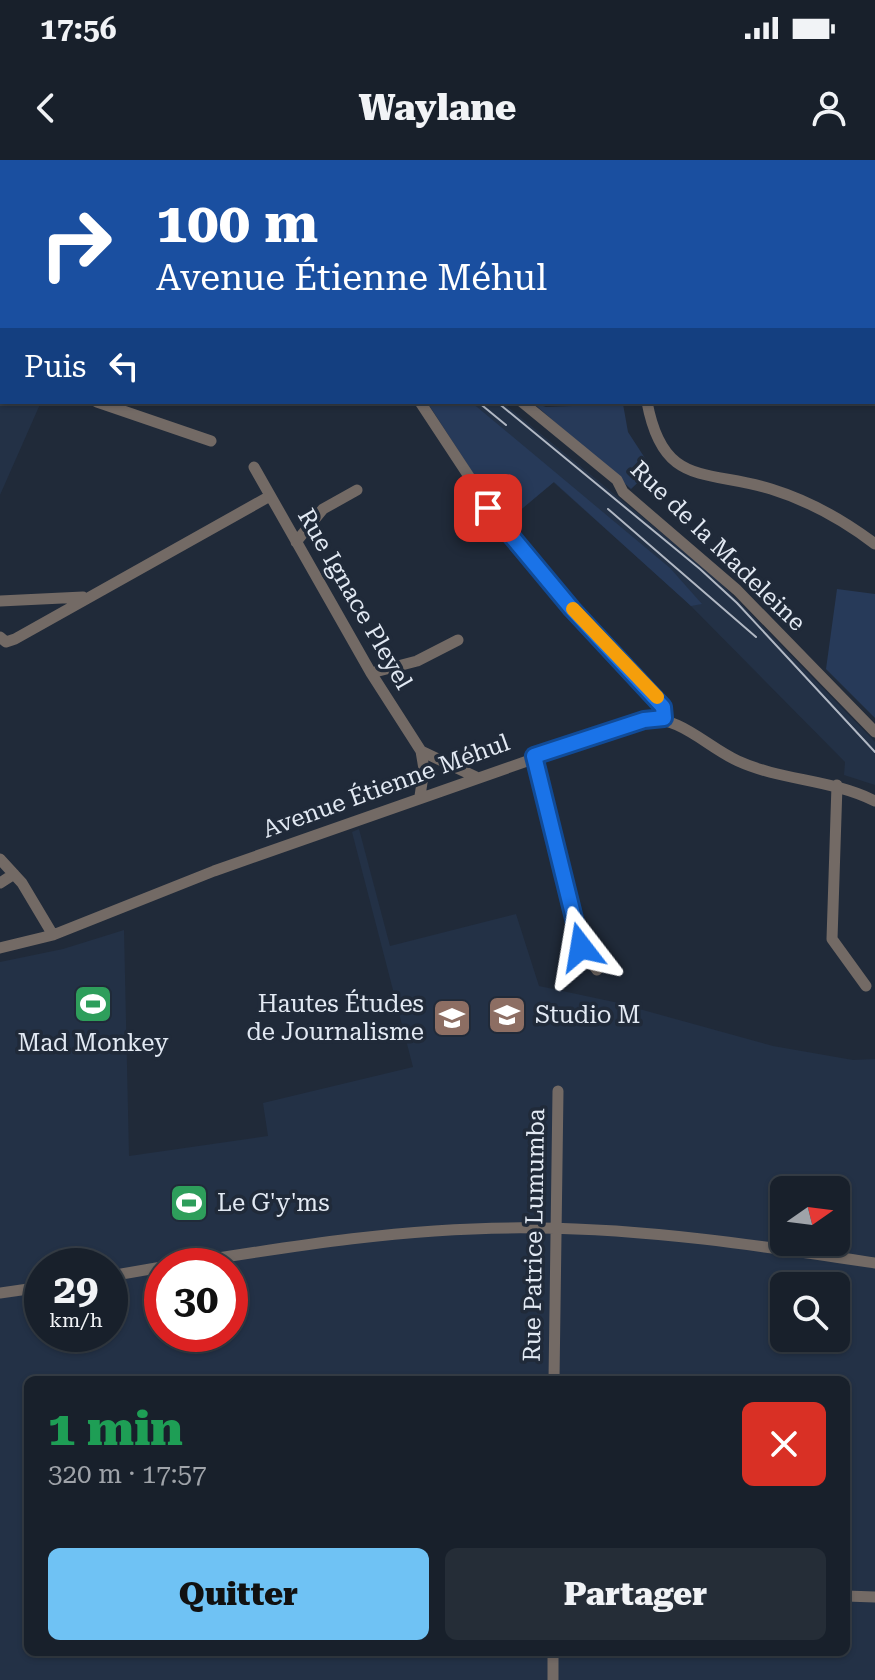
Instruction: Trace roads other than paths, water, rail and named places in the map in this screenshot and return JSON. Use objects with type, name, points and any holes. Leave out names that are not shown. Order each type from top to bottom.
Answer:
[{"type":"street","points":[[103,404],[211,441]]},
{"type":"street","points":[[421,404],[488,508],[572,609],[661,701],[664,718],[718,752],[755,768],[837,785],[875,801]]},
{"type":"street","name":"Rue de la Madeleine","points":[[524,404],[617,480],[623,492],[737,590],[875,732]]},
{"type":"street","points":[[647,404],[651,427],[659,443],[680,465],[699,475],[792,496],[834,514],[875,544]]},
{"type":"street","name":"Rue Ignace Pleyel","points":[[254,467],[371,673],[421,751]]},
{"type":"street","points":[[296,542],[323,509],[357,490]]},
{"type":"street","points":[[0,637],[6,642],[15,639],[270,496]]},
{"type":"street","points":[[0,601],[88,597]]},
{"type":"street","points":[[371,673],[417,661],[458,640]]},
{"type":"street","name":"Avenue Étienne Méhul","points":[[0,948],[53,935],[193,879],[534,756],[644,720],[664,718]]},
{"type":"street","points":[[421,751],[476,777]]},
{"type":"street","points":[[420,796],[424,769],[421,751]]},
{"type":"street","points":[[534,756],[581,947],[597,970]]},
{"type":"street","points":[[837,785],[832,939],[866,986]]},
{"type":"street","points":[[0,859],[47,919],[53,935]]},
{"type":"street","points":[[0,883],[14,874]]},
{"type":"street","name":"Rue Patrice Lumumba","points":[[554,1376],[558,1091]]},
{"type":"street","points":[[248,1253],[414,1231],[555,1228],[702,1237],[875,1263]]},
{"type":"street","points":[[0,1293],[24,1290]]},
{"type":"street","points":[[850,1596],[875,1597]]},
{"type":"street","points":[[553,1656],[553,1680]]},
{"type":"tram line","points":[[480,404],[506,425]]},
{"type":"tram line","points":[[499,404],[737,603],[875,752]]},
{"type":"tram line","points":[[608,509],[756,637]]},
{"type":"place","name":"Mad Monkey","points":[[93,1004]]},
{"type":"place","name":"Studio M","points":[[507,1015]]},
{"type":"place","name":"Hautes Études de Journalisme","points":[[452,1018]]},
{"type":"place","name":"Le G'y'ms","points":[[189,1203]]}]
